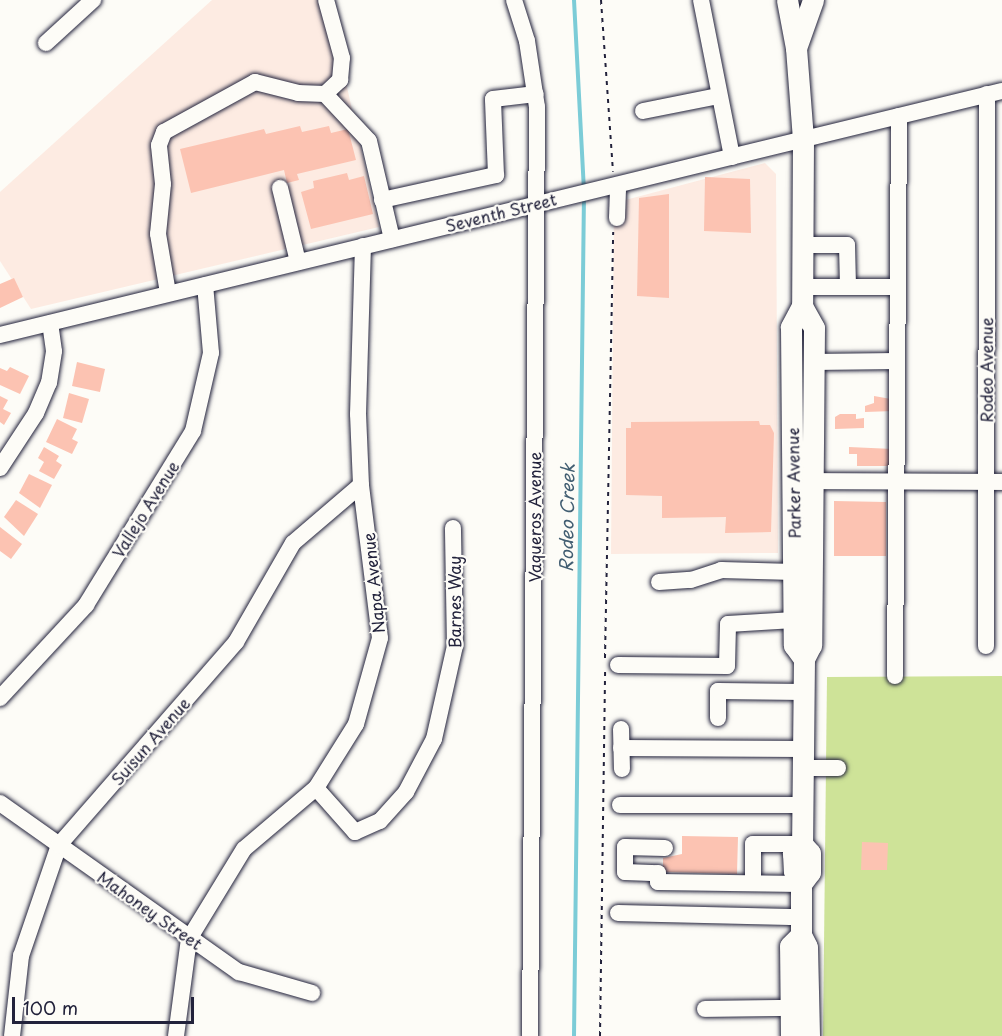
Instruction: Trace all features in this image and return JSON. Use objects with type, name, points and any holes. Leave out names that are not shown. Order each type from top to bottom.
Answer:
[{"type":"main road","name":"Parker Avenue","points":[[787,0],[796,48],[803,140],[802,296],[791,327],[803,481],[811,645],[804,659],[802,759],[802,844],[810,853],[810,872],[801,884],[801,926],[807,947],[808,1036]]},
{"type":"main road","points":[[796,48],[813,0]]},
{"type":"main road","name":"Parker Avenue","points":[[802,296],[814,328],[794,572],[794,645],[804,659]]},
{"type":"main road","name":"Parker Avenue","points":[[791,1036],[790,946],[801,926]]},
{"type":"street","points":[[46,43],[93,0]]},
{"type":"street","points":[[325,94],[340,80],[342,58],[326,0]]},
{"type":"street","name":"Vaqueros Avenue","points":[[514,0],[527,41],[536,94],[530,1036]]},
{"type":"street","points":[[701,0],[718,96],[732,156]]},
{"type":"street","points":[[168,293],[158,234],[164,184],[159,146],[164,132],[255,82],[298,93],[325,94],[369,141],[392,239]]},
{"type":"street","name":"Seventh Street","points":[[0,335],[994,92]]},
{"type":"street","name":"Rodeo Avenue","points":[[986,646],[994,482],[994,92]]},
{"type":"street","points":[[382,200],[495,175],[493,99],[536,94]]},
{"type":"street","points":[[643,111],[718,96]]},
{"type":"street","points":[[895,676],[899,116]]},
{"type":"street","points":[[611,186],[615,219]]},
{"type":"street","points":[[280,188],[298,262]]},
{"type":"street","points":[[802,245],[847,245],[848,287]]},
{"type":"street","name":"Napa Avenue","points":[[176,1036],[189,939],[244,849],[316,788],[356,724],[380,638],[361,485],[358,414],[363,246]]},
{"type":"street","name":"Vallejo Avenue","points":[[0,698],[86,605],[193,431],[211,353],[205,285]]},
{"type":"street","points":[[802,296],[848,287],[898,287]]},
{"type":"street","points":[[0,468],[36,413],[49,383],[54,351],[50,322]]},
{"type":"street","points":[[813,362],[897,361]]},
{"type":"street","points":[[803,481],[994,482]]},
{"type":"street","name":"Suisun Avenue","points":[[12,1036],[21,956],[59,845],[236,642],[293,543],[361,485]]},
{"type":"street","name":"Barnes Way","points":[[316,788],[355,832],[380,821],[406,792],[434,739],[455,646],[453,528]]},
{"type":"street","points":[[659,582],[691,580],[721,570],[794,572]]},
{"type":"street","points":[[618,665],[727,666],[728,624],[794,620]]},
{"type":"street","points":[[718,718],[719,666]]},
{"type":"street","points":[[718,691],[803,692]]},
{"type":"street","points":[[621,729],[622,768]]},
{"type":"street","points":[[621,748],[802,759],[838,768]]},
{"type":"street","name":"Mahoney Street","points":[[0,803],[189,939],[239,972],[312,993]]},
{"type":"street","points":[[620,805],[802,805]]},
{"type":"street","points":[[753,882],[753,844],[802,844]]},
{"type":"street","points":[[665,848],[625,847],[625,873],[658,873],[658,882],[801,884]]},
{"type":"street","points":[[618,913],[801,926]]},
{"type":"street","points":[[705,1009],[790,1008]]},
{"type":"path","points":[[601,0],[611,186]]},
{"type":"path","points":[[600,1036],[615,219]]},
{"type":"shaded area","points":[[212,0],[327,0],[379,227],[31,309],[0,261],[0,192]]},
{"type":"shaded area","points":[[765,163],[776,174],[778,553],[611,554],[614,203]]},
{"type":"green space","points":[[1002,676],[1002,1036],[823,1036],[827,677]]},
{"type":"building","points":[[300,126],[302,132],[329,126],[331,133],[348,129],[356,160],[297,174],[299,180],[287,183],[284,170],[191,193],[180,149],[264,129],[266,134]]},
{"type":"building","points":[[347,173],[349,180],[364,176],[373,214],[311,229],[301,192],[314,188],[313,181]]},
{"type":"building","points":[[705,177],[750,179],[751,233],[704,231]]},
{"type":"building","points":[[669,194],[669,298],[637,296],[639,198]]},
{"type":"building","points":[[14,278],[23,297],[0,308],[0,284]]},
{"type":"building","points":[[77,362],[105,369],[100,392],[72,386]]},
{"type":"building","points":[[10,367],[29,376],[20,394],[0,385],[0,368],[7,371]]},
{"type":"building","points":[[69,393],[89,399],[82,423],[63,418]]},
{"type":"building","points":[[0,396],[8,400],[3,409],[11,413],[4,425],[0,422]]},
{"type":"building","points":[[874,396],[891,399],[894,411],[865,412],[865,406],[874,403]]},
{"type":"building","points":[[840,414],[856,414],[856,419],[864,418],[864,428],[835,429],[835,417]]},
{"type":"building","points":[[57,419],[77,429],[72,439],[78,442],[72,454],[46,442]]},
{"type":"building","points":[[759,421],[760,425],[770,425],[774,433],[771,532],[725,533],[726,517],[662,518],[662,496],[626,495],[626,428],[631,428],[631,422]]},
{"type":"building","points":[[44,447],[59,456],[56,461],[62,465],[54,479],[39,471],[44,462],[38,458]]},
{"type":"building","points":[[849,447],[893,449],[893,466],[857,466],[857,454],[849,454]]},
{"type":"building","points":[[29,474],[52,485],[40,508],[19,493]]},
{"type":"building","points":[[16,500],[38,514],[24,536],[4,517]]},
{"type":"building","points":[[834,501],[886,502],[886,556],[834,556]]},
{"type":"building","points":[[0,527],[22,544],[11,559],[0,551]]},
{"type":"building","points":[[682,836],[738,837],[737,874],[663,872],[663,858],[682,854]]},
{"type":"building","points":[[862,842],[888,843],[887,870],[861,870]]},
{"type":"waterway","name":"Rodeo Creek","points":[[574,0],[584,188]]},
{"type":"waterway","name":"Rodeo Creek","points":[[574,1036],[584,198]]}]
